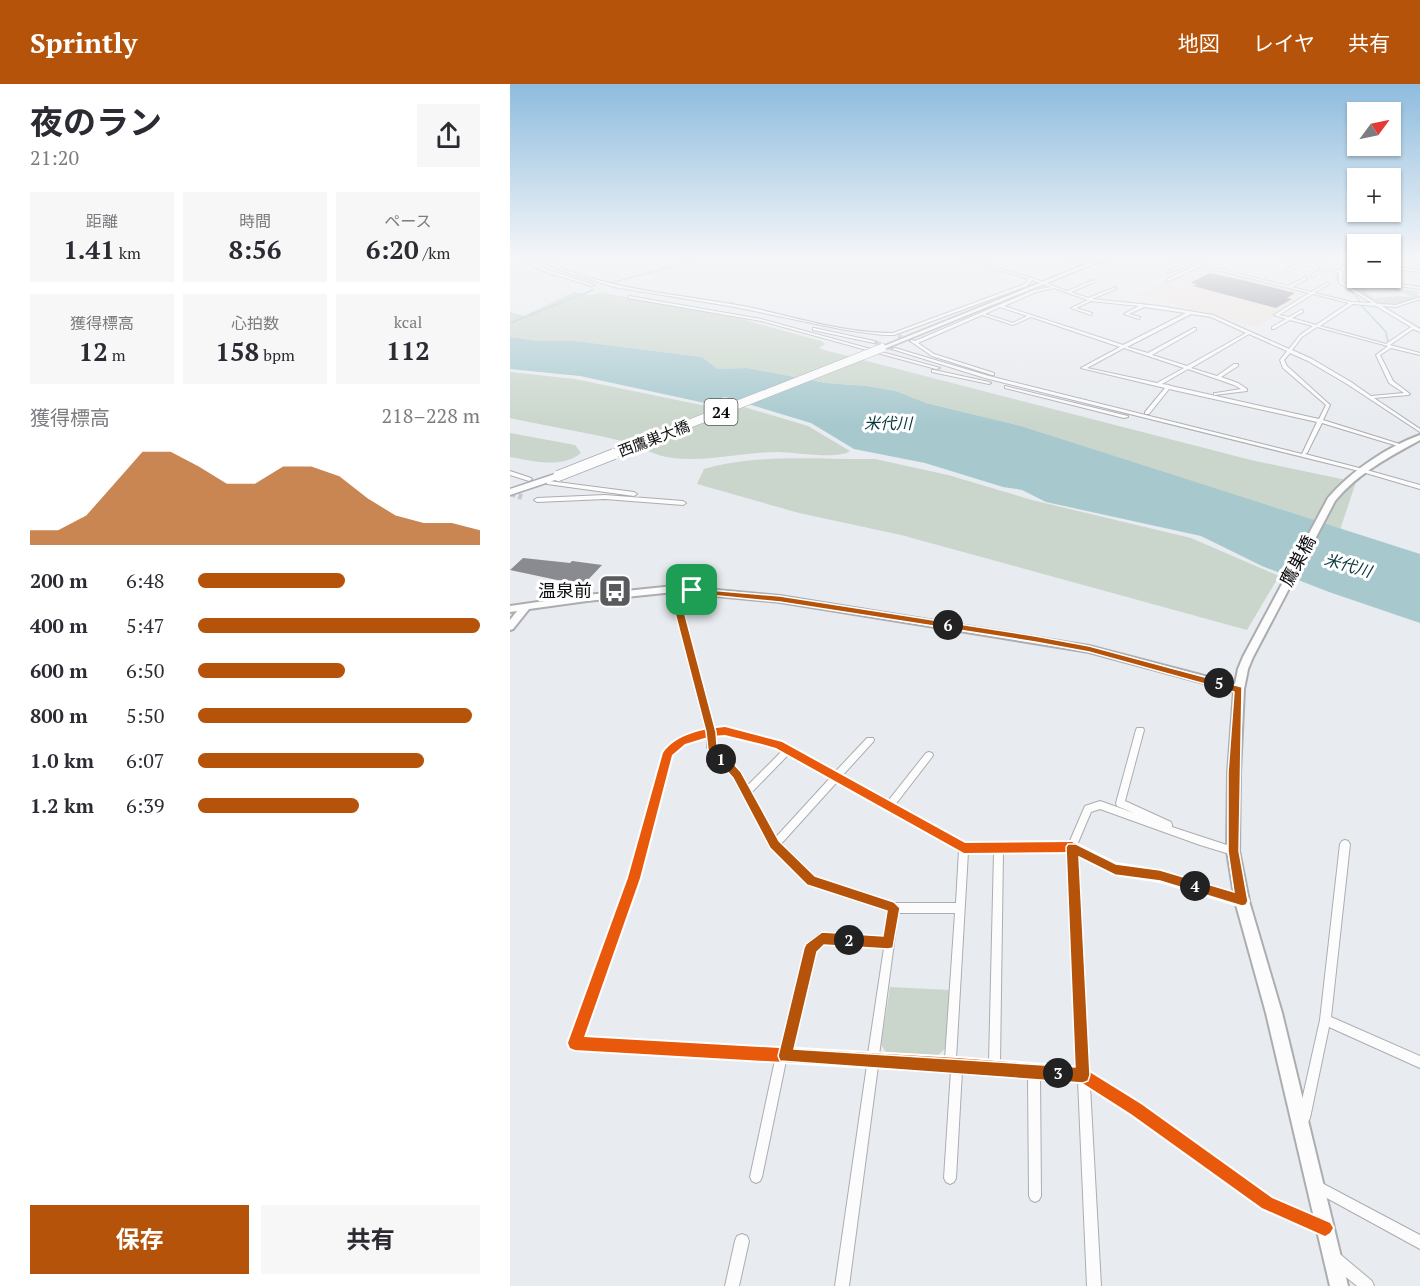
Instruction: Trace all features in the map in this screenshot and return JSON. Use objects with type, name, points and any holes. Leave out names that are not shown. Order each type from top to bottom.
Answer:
[{"type":"main road","name":"西鷹巣大橋","points":[[510,492],[558,476],[970,312]]},
{"type":"street","points":[[716,312],[761,320],[973,381],[984,381],[1136,420],[1205,432]]},
{"type":"street","points":[[741,312],[874,342]]},
{"type":"street","points":[[761,312],[809,324],[864,333]]},
{"type":"street","points":[[813,329],[896,335],[956,312]]},
{"type":"street","points":[[986,312],[913,342],[933,355],[987,377]]},
{"type":"street","points":[[1018,312],[1236,384],[1245,390],[1208,395]]},
{"type":"street","points":[[1085,312],[1091,314]]},
{"type":"street","points":[[1130,312],[1126,314],[1139,318]]},
{"type":"street","points":[[1191,312],[1212,316],[1289,350],[1329,371],[1420,431]]},
{"type":"street","points":[[1191,312],[1083,368],[1321,421],[1403,446]]},
{"type":"street","points":[[1281,312],[1276,315],[1420,354]]},
{"type":"street","points":[[1273,328],[1300,312]]},
{"type":"street","points":[[1304,453],[1328,405],[1282,364],[1282,360],[1294,342],[1337,312]]},
{"type":"street","points":[[1390,312],[1420,331]]},
{"type":"street","points":[[981,314],[1013,324],[1030,316]]},
{"type":"street","points":[[1371,397],[1408,394],[1391,382],[1378,355],[1413,327]]},
{"type":"street","points":[[1148,355],[1195,329]]},
{"type":"street","points":[[1159,384],[1248,333]]},
{"type":"street","points":[[894,348],[987,377]]},
{"type":"street","points":[[933,355],[996,375],[1304,453],[1420,487]]},
{"type":"street","points":[[910,362],[987,377],[1360,470]]},
{"type":"street","points":[[1217,378],[1236,365]]},
{"type":"street","points":[[1147,413],[1169,386]]},
{"type":"street","name":"鷹巣橋","points":[[1339,1286],[1274,1013],[1242,901],[1233,851],[1234,773],[1239,690],[1248,657],[1331,500],[1360,470],[1420,437]]},
{"type":"street","points":[[510,472],[529,479]]},
{"type":"street","points":[[537,500],[605,497],[683,503],[638,494],[549,483]]},
{"type":"street","points":[[674,590],[711,732],[711,747],[737,775],[774,844],[812,881],[894,908],[960,908]]},
{"type":"street","points":[[510,609],[587,598],[674,590],[780,599],[1089,649],[1239,690]]},
{"type":"street","points":[[510,627],[525,608]]},
{"type":"street","points":[[1140,730],[1119,802],[1200,842]]},
{"type":"street","points":[[1242,901],[1160,876],[1115,869],[1072,847],[964,848],[788,750],[725,731],[711,732],[682,741],[668,753],[634,878],[575,1043],[953,1065],[1083,1075],[1136,1109],[1267,1203],[1325,1228]]},
{"type":"street","points":[[774,844],[870,740]]},
{"type":"street","points":[[747,792],[788,750]]},
{"type":"street","points":[[889,807],[929,755]]},
{"type":"street","points":[[1094,1286],[1072,847],[1088,809],[1100,805],[1200,842],[1233,851]]},
{"type":"street","points":[[1301,1129],[1325,1020],[1345,844]]},
{"type":"street","points":[[950,1178],[964,848]]},
{"type":"street","points":[[994,1068],[999,848]]},
{"type":"street","points":[[842,1286],[871,1061],[894,908]]},
{"type":"street","points":[[756,1177],[783,1056],[811,948],[822,938],[888,943]]},
{"type":"street","points":[[1325,1020],[1420,1062]]},
{"type":"street","points":[[1034,1071],[1035,1196]]},
{"type":"street","points":[[1314,1185],[1420,1242]]},
{"type":"street","points":[[732,1286],[741,1242]]},
{"type":"street","points":[[1332,1257],[1367,1286]]},
{"type":"shaded area","points":[[510,312],[524,316],[532,312],[705,312],[737,318],[821,341],[825,344],[819,348],[824,350],[1251,460],[1356,482],[1340,530],[1021,426],[926,403],[896,391],[826,383],[747,368],[718,369],[702,357],[576,341],[539,341],[510,337]]},
{"type":"shaded area","points":[[1203,312],[1280,312],[1257,327]]},
{"type":"shaded area","points":[[510,372],[575,379],[706,406],[724,401],[808,426],[850,451],[836,455],[778,452],[700,459],[666,457],[622,441],[510,418]]},
{"type":"shaded area","points":[[510,433],[575,445],[581,453],[565,461],[556,462],[537,462],[510,457]]},
{"type":"shaded area","points":[[789,458],[875,459],[948,475],[1032,500],[1191,538],[1279,576],[1247,630],[901,535],[799,513],[697,484],[704,469],[746,461]]},
{"type":"shaded area","points":[[890,987],[950,990],[946,1048],[938,1055],[886,1052],[881,1045]]},
{"type":"water","name":"米代川","points":[[510,337],[539,341],[576,341],[702,357],[718,369],[747,368],[826,383],[896,391],[926,403],[1021,426],[1420,554],[1420,623],[1262,566],[1201,536],[1046,502],[1022,490],[1003,487],[925,463],[854,449],[811,423],[725,397],[705,403],[580,376],[510,369]]},
{"type":"building","points":[[523,558],[602,565],[586,582],[557,580],[510,570]]},
{"type":"waterway","points":[[510,323],[537,312]]},
{"type":"waterway","points":[[1368,312],[1386,332],[1388,343]]},
{"type":"tunnel","points":[[898,336],[912,341]]},
{"type":"tunnel","points":[[874,342],[881,344]]},
{"type":"tunnel","points":[[876,343],[894,349]]},
{"type":"tunnel","points":[[510,493],[522,497]]},
{"type":"cycle path","points":[[1242,901],[1160,876],[1115,869],[1072,847],[964,848],[779,745],[725,731],[711,732],[682,741],[668,753],[634,878],[575,1043],[957,1065],[1083,1075],[1136,1109],[1267,1203],[1325,1228]]},
{"type":"place","name":"温泉前","points":[[615,591]]},
{"type":"route","points":[[674,590],[692,590],[780,599],[871,612],[1035,639],[1089,649],[1199,677],[1239,690],[1234,773],[1233,851],[1242,901],[1160,876],[1115,869],[1072,847],[1083,1075],[786,1056],[811,948],[822,938],[888,943],[894,908],[853,892],[812,881],[774,844],[737,775],[711,747],[711,732],[674,590]]}]
